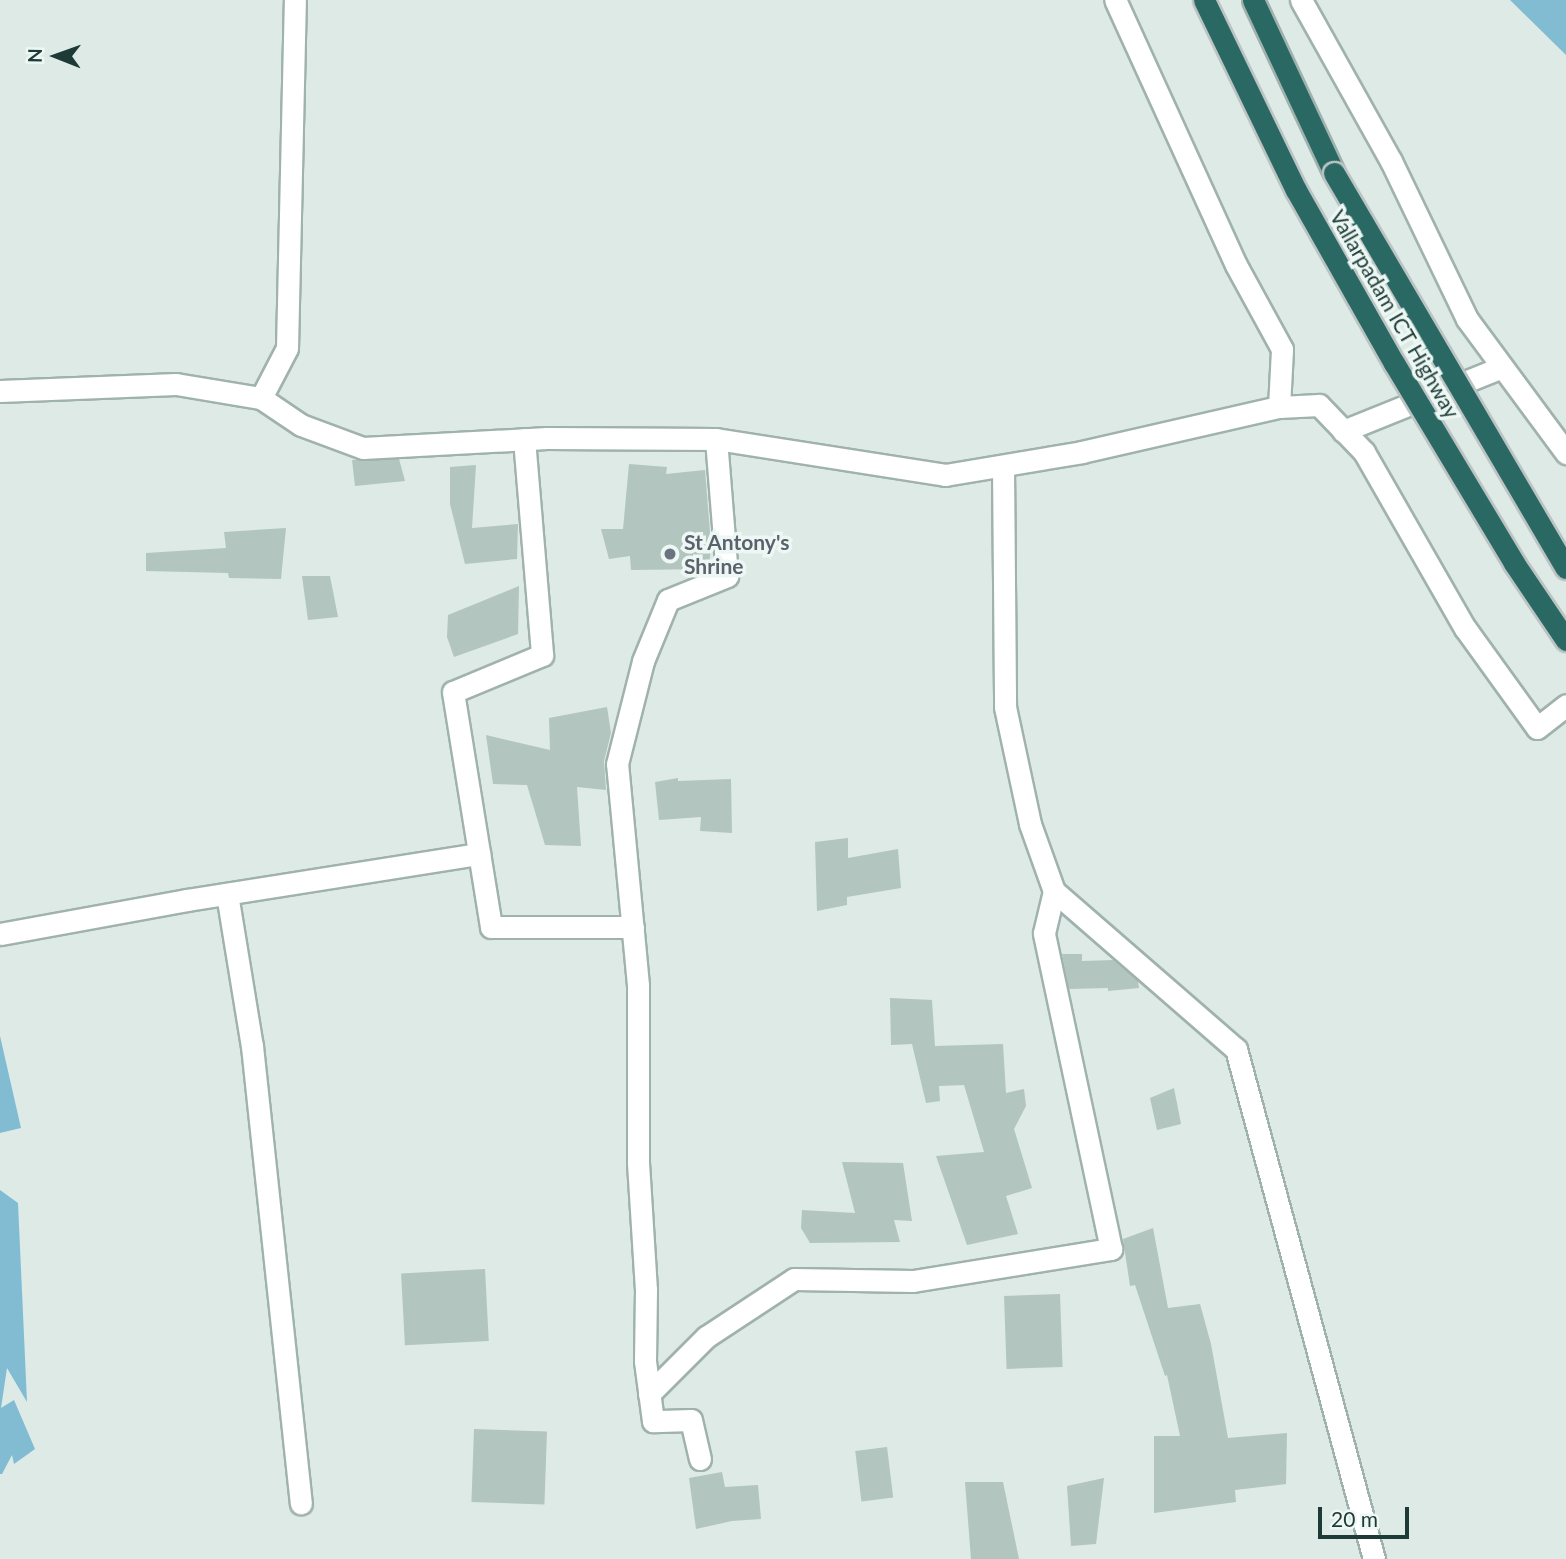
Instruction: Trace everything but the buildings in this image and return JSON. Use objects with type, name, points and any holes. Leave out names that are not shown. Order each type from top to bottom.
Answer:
[{"type":"highway","name":"Vallarpadam ICT Highway","points":[[1204,0],[1296,190],[1394,363],[1514,563],[1566,640]]},
{"type":"highway","name":"Vallarpadam ICT Highway","points":[[1253,0],[1334,173],[1566,568]]},
{"type":"street","points":[[261,398],[287,348],[295,0]]},
{"type":"street","points":[[1115,0],[1236,265],[1282,349],[1279,407]]},
{"type":"street","points":[[1301,0],[1391,161],[1466,319],[1566,453]]},
{"type":"street","points":[[1343,431],[1502,367]]},
{"type":"street","points":[[0,391],[176,384],[261,398],[302,425],[363,447],[524,439],[716,439],[945,475],[1171,434],[1279,407],[1319,405],[1364,452],[1465,628],[1537,728],[1566,705]]},
{"type":"street","points":[[524,439],[542,655],[453,692],[491,927],[633,927]]},
{"type":"street","points":[[700,1459],[691,1420],[653,1421],[645,1361],[646,1290],[638,1162],[638,985],[617,764],[643,661],[668,600],[727,576],[716,439]]},
{"type":"street","points":[[1003,466],[1005,707],[1030,824],[1054,891],[1236,1049],[1374,1559]]},
{"type":"street","points":[[0,934],[479,854]]},
{"type":"street","points":[[649,1394],[706,1337],[794,1279],[913,1281],[1111,1249],[1044,933],[1054,891]]},
{"type":"street","points":[[227,894],[252,1046],[301,1503]]},
{"type":"water","points":[[1510,0],[1566,0],[1566,55]]},
{"type":"water","points":[[0,1036],[21,1128],[0,1133]]},
{"type":"water","points":[[0,1190],[18,1203],[27,1402],[7,1368],[1,1408],[14,1400],[35,1449],[14,1464],[12,1455],[2,1474],[0,1474]]},
{"type":"place","name":"St Antony's Shrine","points":[[670,554]]}]
